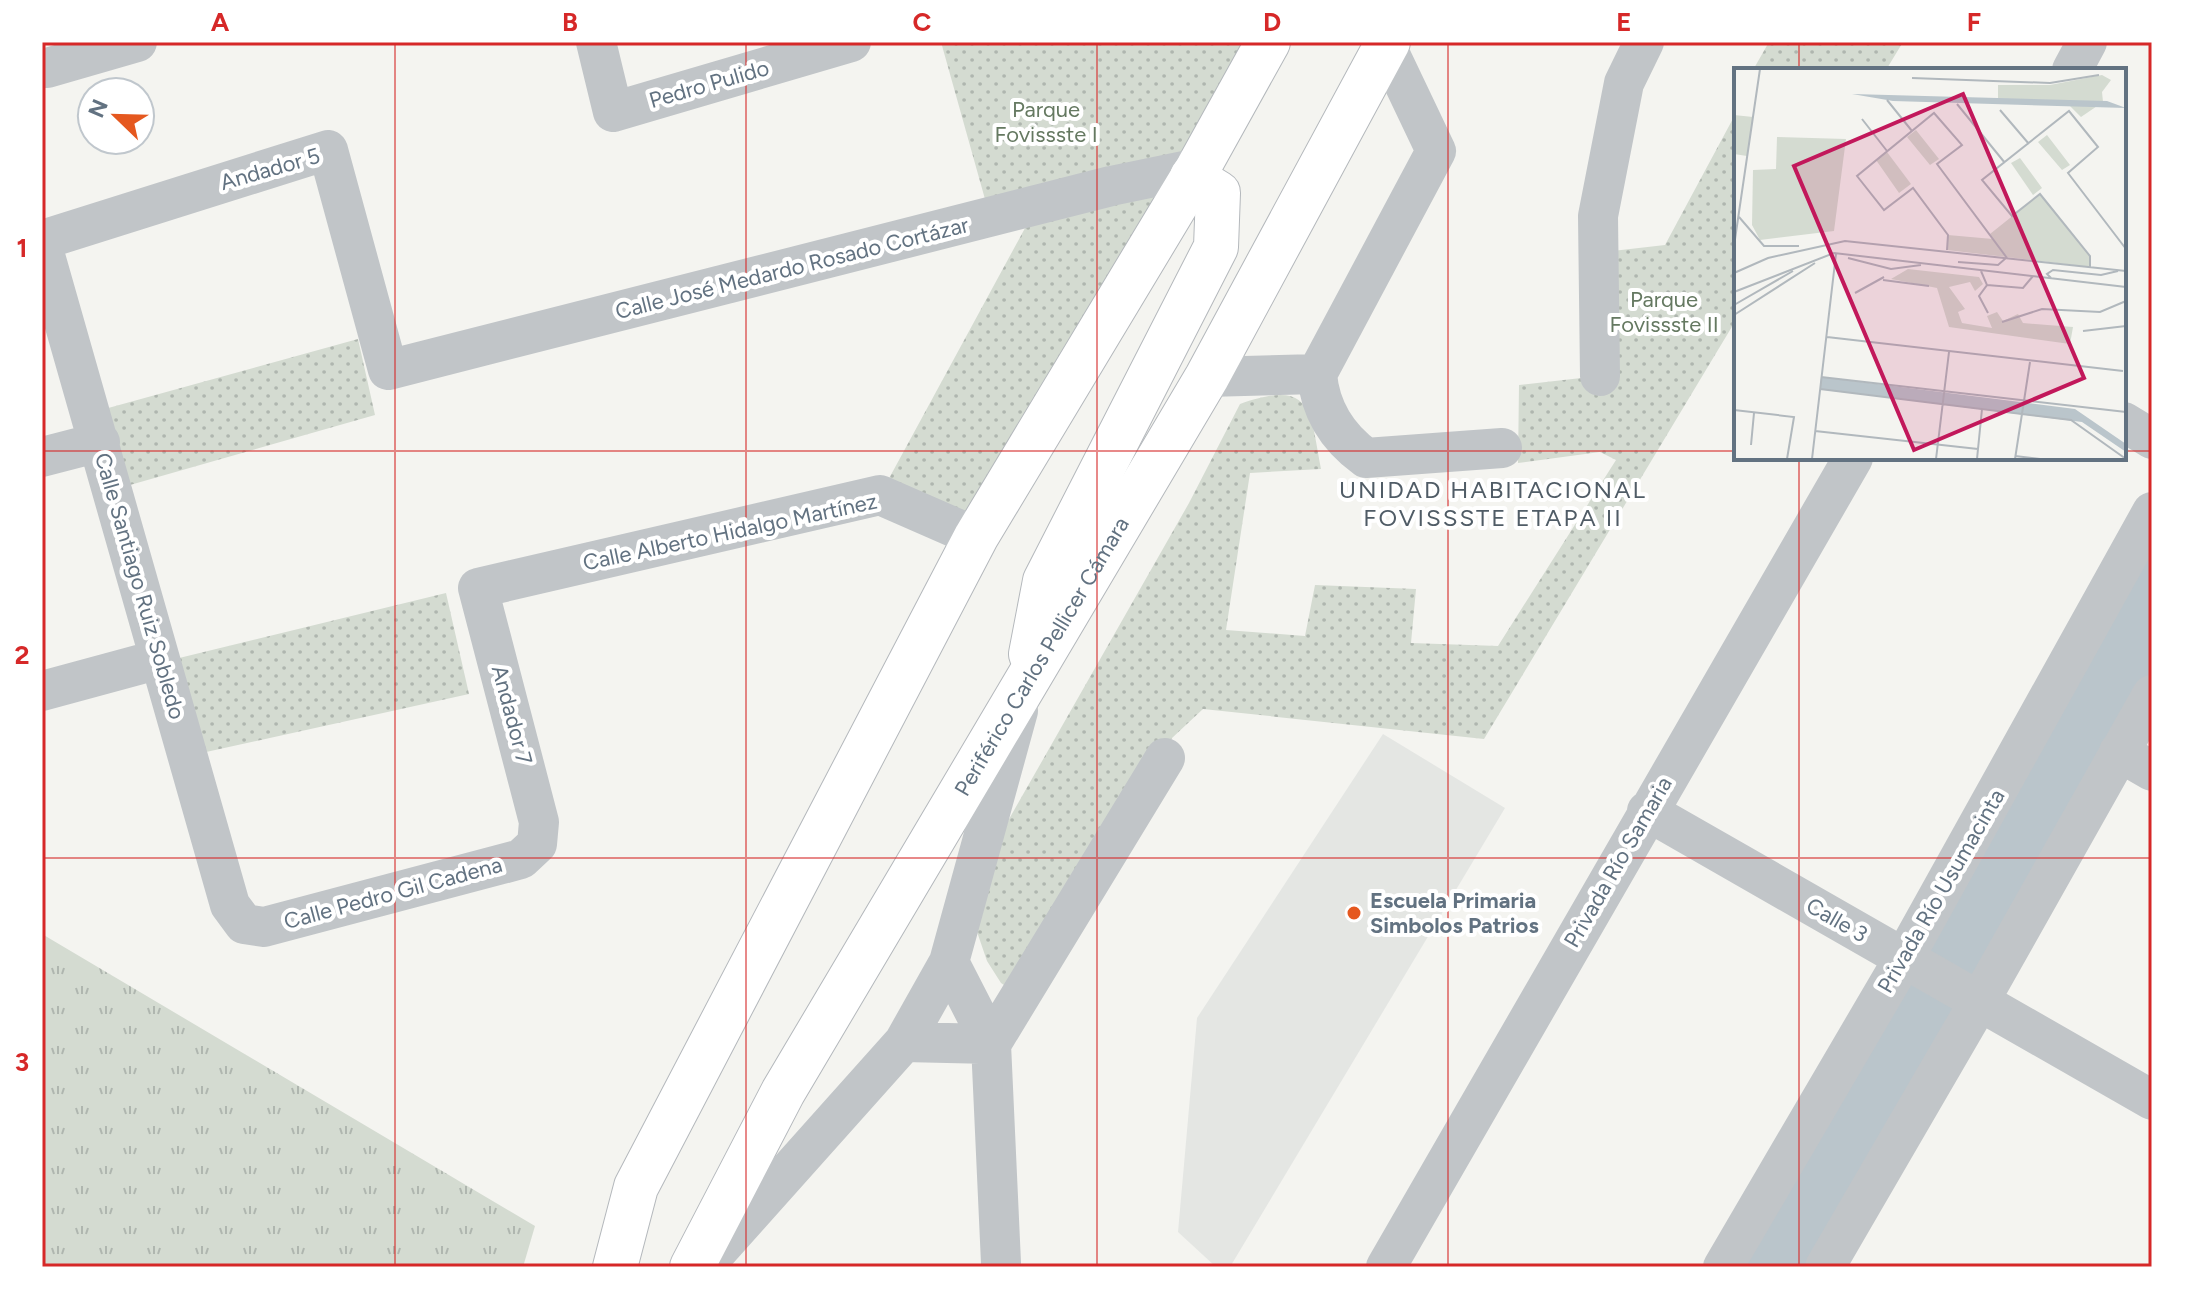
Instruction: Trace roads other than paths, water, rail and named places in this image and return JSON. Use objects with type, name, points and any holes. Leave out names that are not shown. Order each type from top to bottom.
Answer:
[{"type":"main road","points":[[615,1267],[636,1187],[976,537],[1195,173],[1268,42]]},
{"type":"main road","name":"Periférico Carlos Pellicer Cámara","points":[[692,1267],[783,1092],[1207,377],[1387,44]]},
{"type":"main road","points":[[1024,688],[1045,581],[1216,247],[1218,193],[1195,173]]},
{"type":"main road","points":[[636,1187],[641,1267]]},
{"type":"street","points":[[47,68],[137,42]]},
{"type":"street","name":"Pedro Pulido","points":[[596,42],[613,112],[851,42]]},
{"type":"street","points":[[1600,376],[1598,216],[1624,83],[1644,42]]},
{"type":"street","points":[[2073,68],[2087,42]]},
{"type":"street","points":[[1387,44],[1436,151],[1317,374],[1319,396],[1329,418],[1347,444],[1366,458],[1502,448]]},
{"type":"street","name":"Andador 5","points":[[42,242],[328,150],[388,370]]},
{"type":"street","name":"Calle José Medardo Rosado Cortázar","points":[[388,370],[1111,186],[1195,173]]},
{"type":"street","name":"Calle Santiago Ruiz Sobledo","points":[[42,242],[230,905],[244,924]]},
{"type":"street","points":[[1207,377],[1317,374]]},
{"type":"street","points":[[2126,423],[2152,439]]},
{"type":"street","points":[[42,457],[100,442]]},
{"type":"street","name":"Privada Río Samaria","points":[[1386,1267],[1852,460]]},
{"type":"street","name":"Calle Alberto Hidalgo Martínez","points":[[478,588],[880,495],[976,537]]},
{"type":"street","name":"Privada Río Usumacinta","points":[[1723,1267],[1904,958],[2152,512]]},
{"type":"street","name":"Andador 7","points":[[478,588],[539,822],[537,844]]},
{"type":"street","points":[[42,691],[160,659]]},
{"type":"street","points":[[703,1267],[904,1042],[949,962],[1024,688]]},
{"type":"street","points":[[1825,1267],[1979,1002],[2135,761],[2152,695]]},
{"type":"street","points":[[991,1044],[1165,758]]},
{"type":"street","name":"Calle 3","points":[[1647,811],[2152,1100]]},
{"type":"street","name":"Calle Pedro Gil Cadena","points":[[244,924],[264,927],[521,859],[537,844]]},
{"type":"street","points":[[949,962],[991,1044],[1001,1263]]},
{"type":"street","points":[[904,1042],[991,1044]]},
{"type":"place","name":"Escuela Primaria Simbolos Patrios","points":[[1354,913]]},
{"type":"district","name":"UNIDAD HABITACIONAL FOVISSSTE ETAPA II","points":[[1493,503]]},
{"type":"park label","name":"Parque Fovissste I","points":[[1046,122]]},
{"type":"park label","name":"Parque Fovissste II","points":[[1664,312]]}]
